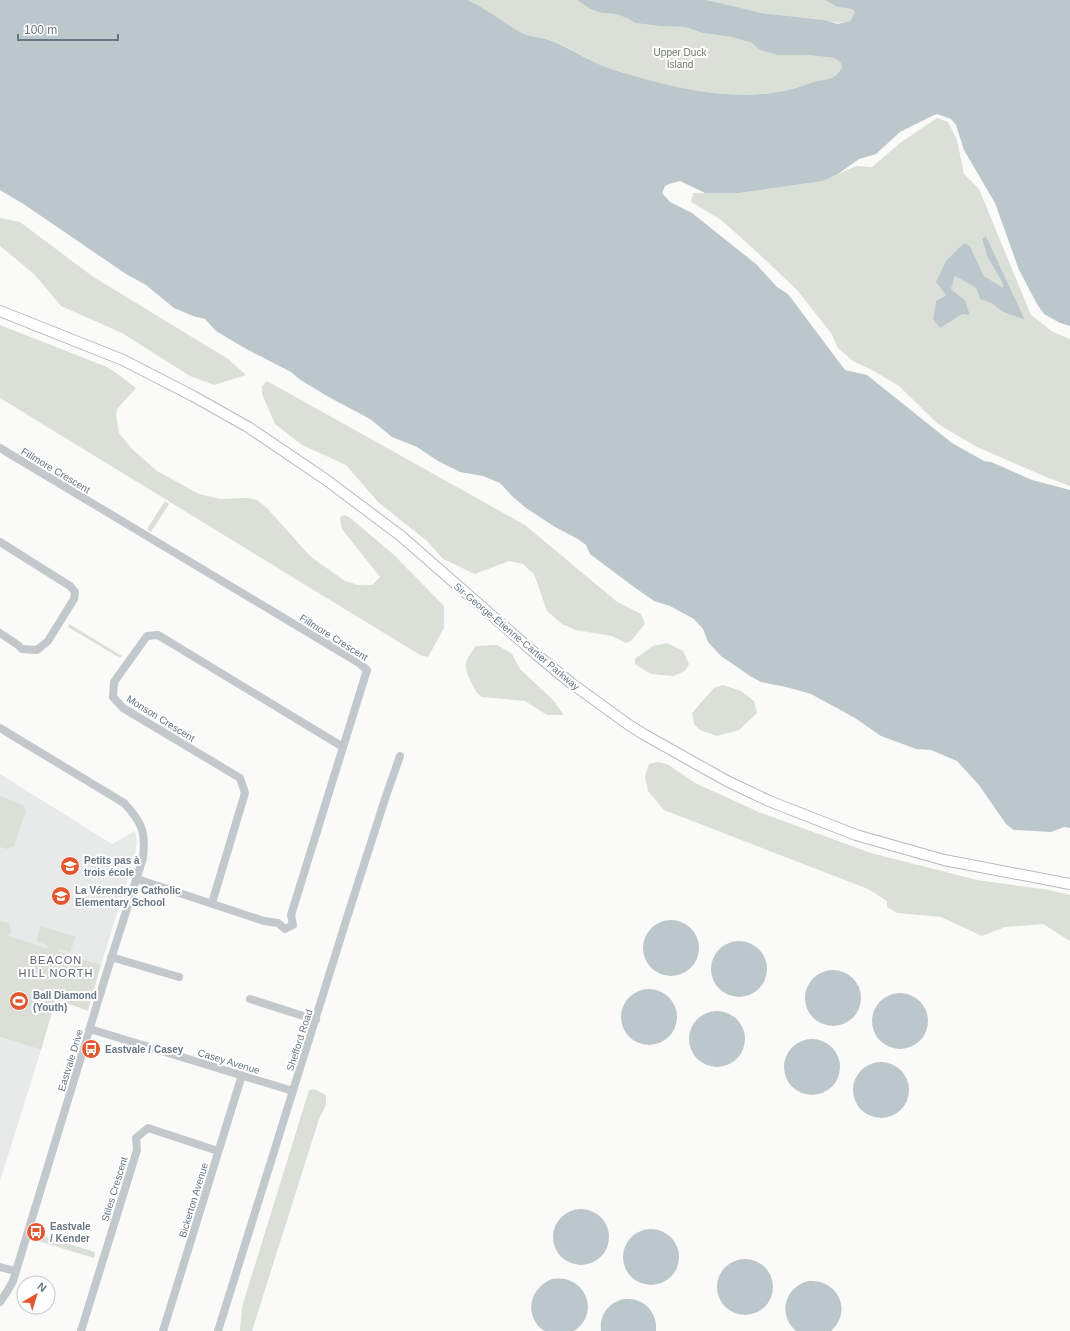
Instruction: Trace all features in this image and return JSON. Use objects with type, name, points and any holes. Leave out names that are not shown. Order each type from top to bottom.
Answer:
[{"type":"main road","name":"Sir-George-Étienne-Cartier Parkway","points":[[0,311],[123,360],[193,396],[248,427],[325,479],[401,536],[571,683],[629,725],[727,781],[769,801],[856,835],[944,860],[1070,884]]},
{"type":"street","name":"Fillmore Crescent","points":[[0,448],[360,663],[367,670],[291,915],[294,925],[285,929],[278,923],[264,920],[136,879]]},
{"type":"street","points":[[0,542],[70,586],[75,592],[74,599],[48,641],[37,650],[22,649],[18,644],[0,634]]},
{"type":"street","name":"Monson Crescent","points":[[212,903],[245,793],[240,778],[123,708],[113,697],[114,682],[140,645],[148,636],[158,635],[343,747]]},
{"type":"street","name":"Eastvale Drive","points":[[0,728],[124,803],[135,815],[142,827],[145,843],[143,858],[111,957],[15,1272],[8,1290],[0,1302]]},
{"type":"street","name":"Shefford Road","points":[[218,1331],[385,799],[400,756]]},
{"type":"street","points":[[111,957],[179,977]]},
{"type":"street","points":[[250,999],[316,1020]]},
{"type":"street","name":"Casey Avenue","points":[[90,1029],[293,1091]]},
{"type":"street","name":"Bickerton Avenue","points":[[163,1331],[242,1075]]},
{"type":"street","name":"Stiles Crescent","points":[[81,1331],[137,1150],[136,1138],[148,1128],[218,1151]]},
{"type":"street","points":[[0,1267],[15,1272]]},
{"type":"shaded area","points":[[0,0],[468,0],[522,33],[550,40],[611,69],[677,87],[722,94],[745,95],[789,90],[829,79],[840,71],[842,66],[840,62],[834,58],[808,55],[777,55],[760,50],[752,43],[732,37],[702,33],[685,27],[635,23],[627,18],[615,14],[602,13],[590,9],[577,0],[706,0],[762,13],[824,20],[838,24],[850,21],[855,12],[852,9],[837,7],[825,0],[1070,0],[1070,326],[1060,323],[1044,314],[1037,304],[1019,270],[995,203],[964,150],[956,125],[951,119],[937,114],[900,132],[876,154],[859,159],[838,174],[823,181],[739,193],[705,193],[680,181],[665,186],[662,193],[670,202],[692,213],[756,264],[777,287],[788,294],[845,370],[867,375],[952,443],[984,461],[991,462],[1032,480],[1070,490],[1070,828],[1064,827],[1051,832],[1014,830],[1006,824],[979,785],[957,761],[931,750],[916,749],[881,736],[855,718],[811,694],[761,682],[750,676],[721,656],[708,642],[703,629],[694,619],[670,606],[654,601],[634,587],[590,554],[586,545],[578,539],[555,527],[526,508],[500,483],[483,476],[460,472],[438,461],[417,447],[392,437],[370,419],[327,396],[299,379],[291,372],[248,350],[216,331],[205,319],[174,308],[146,285],[126,274],[25,205],[0,190]]},
{"type":"shaded area","points":[[986,236],[1025,320],[1003,312],[991,303],[980,299],[976,288],[955,276],[951,289],[965,300],[970,315],[962,314],[940,328],[933,319],[936,301],[946,295],[936,282],[946,261],[964,243],[970,246],[984,276],[1003,288],[1002,282],[987,256],[982,239]]},
{"type":"shaded area","name":"La Vérendrye Catholic Elementary School","points":[[0,774],[112,844],[135,831],[137,843],[134,858],[101,965],[0,934]]},
{"type":"shaded area","points":[[665,920],[677,920],[691,928],[699,942],[697,959],[691,968],[677,976],[665,976],[655,971],[648,964],[643,954],[643,942],[648,932],[655,925]]},
{"type":"shaded area","points":[[733,941],[745,941],[759,949],[767,963],[765,980],[759,989],[745,997],[733,997],[723,992],[716,985],[711,975],[711,963],[716,953],[723,946]]},
{"type":"shaded area","points":[[827,970],[839,970],[853,978],[861,992],[859,1009],[853,1018],[839,1026],[827,1026],[817,1021],[810,1014],[805,1004],[805,992],[810,982],[817,975]]},
{"type":"shaded area","points":[[643,989],[655,989],[669,997],[677,1011],[675,1028],[669,1037],[655,1045],[643,1045],[633,1040],[626,1033],[621,1023],[621,1011],[626,1001],[633,994]]},
{"type":"shaded area","points":[[894,993],[906,993],[920,1001],[928,1015],[926,1032],[920,1041],[906,1049],[894,1049],[884,1044],[877,1037],[872,1027],[872,1015],[877,1005],[884,998]]},
{"type":"shaded area","points":[[711,1011],[723,1011],[737,1019],[745,1033],[743,1050],[737,1059],[723,1067],[711,1067],[701,1062],[694,1055],[689,1045],[689,1033],[694,1023],[701,1016]]},
{"type":"shaded area","points":[[0,1037],[41,1050],[0,1181]]},
{"type":"shaded area","points":[[806,1039],[818,1039],[832,1047],[840,1061],[838,1078],[832,1087],[818,1095],[806,1095],[796,1090],[789,1083],[784,1073],[784,1061],[789,1051],[796,1044]]},
{"type":"shaded area","points":[[875,1062],[887,1062],[901,1070],[909,1084],[907,1101],[901,1110],[887,1118],[875,1118],[865,1113],[858,1106],[853,1096],[853,1084],[858,1074],[865,1067]]},
{"type":"shaded area","points":[[575,1209],[587,1209],[601,1217],[609,1231],[607,1248],[601,1257],[587,1265],[575,1265],[565,1260],[558,1253],[553,1243],[553,1231],[558,1221],[565,1214]]},
{"type":"shaded area","points":[[645,1229],[657,1229],[671,1237],[679,1251],[677,1268],[671,1277],[657,1285],[645,1285],[635,1280],[628,1273],[623,1263],[623,1251],[628,1241],[635,1234]]},
{"type":"shaded area","points":[[739,1259],[751,1259],[765,1267],[773,1281],[771,1298],[765,1307],[751,1315],[739,1315],[729,1310],[722,1303],[717,1293],[717,1281],[722,1271],[729,1264]]},
{"type":"shaded area","points":[[552,1279],[563,1279],[573,1282],[586,1296],[588,1305],[587,1314],[582,1323],[574,1331],[545,1331],[541,1329],[533,1317],[531,1303],[533,1297],[540,1286]]},
{"type":"shaded area","points":[[809,1281],[828,1285],[835,1291],[839,1298],[841,1314],[838,1323],[831,1331],[796,1331],[790,1324],[785,1309],[789,1295],[801,1284]]},
{"type":"shaded area","points":[[624,1299],[637,1300],[648,1307],[655,1318],[656,1331],[601,1331],[603,1315],[606,1310],[614,1303]]},
{"type":"green space","name":"Upper Duck Island","points":[[468,0],[577,0],[590,9],[602,13],[615,14],[627,18],[635,23],[685,27],[702,33],[732,37],[752,43],[760,50],[777,55],[808,55],[834,58],[840,62],[842,66],[837,74],[829,79],[789,90],[745,95],[699,91],[656,82],[603,66],[560,44],[522,33]]},
{"type":"green space","points":[[706,0],[825,0],[837,7],[852,9],[855,12],[850,21],[838,23],[747,10]]},
{"type":"green space","points":[[937,118],[948,122],[957,140],[964,174],[979,189],[1031,315],[1053,332],[1070,339],[1070,486],[977,447],[938,424],[899,386],[874,371],[853,361],[838,348],[831,333],[797,290],[720,219],[691,202],[693,193],[739,193],[823,181],[856,166],[872,167],[900,143]],"holes":[[[986,236],[1025,320],[1003,312],[991,303],[980,299],[976,288],[955,276],[951,289],[965,300],[970,315],[962,314],[933,319],[936,301],[946,295],[964,243],[970,246],[984,276],[1003,289],[1002,282],[987,256],[982,240]]]},
{"type":"green space","points":[[0,218],[20,222],[92,276],[228,359],[246,375],[214,385],[190,376],[122,333],[61,306],[34,274],[0,246]]},
{"type":"green space","points":[[0,325],[107,367],[136,388],[117,409],[116,414],[119,433],[132,449],[157,471],[199,494],[220,499],[248,498],[257,500],[266,507],[311,557],[345,581],[358,585],[372,585],[380,577],[342,529],[340,517],[345,515],[349,517],[393,554],[444,606],[444,628],[428,657],[420,655],[0,398]]},
{"type":"green space","points":[[267,381],[525,525],[616,601],[641,614],[645,624],[631,641],[626,643],[612,636],[576,630],[562,624],[547,611],[534,574],[523,564],[509,561],[475,574],[443,559],[427,541],[378,502],[346,465],[302,445],[275,424],[262,394],[262,386]]},
{"type":"green space","points":[[165,501],[169,504],[151,532],[147,529]]},
{"type":"green space","points":[[69,624],[122,656],[120,658],[68,627]]},
{"type":"green space","points":[[667,643],[683,651],[689,664],[685,671],[673,676],[651,674],[635,664],[636,658],[653,646]]},
{"type":"green space","points":[[497,645],[512,654],[520,669],[553,700],[564,715],[547,715],[525,701],[482,697],[478,694],[467,673],[467,661],[476,646]]},
{"type":"green space","points":[[723,685],[741,691],[754,701],[757,713],[739,730],[717,736],[700,730],[694,724],[692,713],[714,688]]},
{"type":"green space","points":[[658,762],[667,764],[695,783],[761,813],[871,853],[977,880],[1049,890],[1070,895],[1070,941],[1043,924],[1005,927],[982,936],[941,917],[897,913],[887,907],[887,901],[868,889],[664,810],[648,791],[645,777],[649,764]]},
{"type":"green space","points":[[0,796],[23,805],[26,811],[14,846],[8,849],[0,847]]},
{"type":"green space","points":[[0,921],[8,923],[12,931],[9,935],[6,935],[49,949],[47,945],[36,941],[41,926],[76,937],[70,952],[61,949],[57,951],[101,965],[88,1011],[56,999],[41,1050],[0,1037]]},
{"type":"green space","points":[[314,1089],[326,1095],[326,1105],[319,1119],[252,1331],[240,1331],[242,1307],[309,1090]]},
{"type":"green space","points":[[37,1234],[95,1252],[94,1258],[35,1240]]},
{"type":"place","name":"Petits pas à trois école","points":[[70,866]]},
{"type":"place","name":"La Vérendrye Catholic Elementary School","points":[[61,896]]},
{"type":"place","name":"Ball Diamond (Youth)","points":[[19,1001]]},
{"type":"place","name":"Eastvale / Casey","points":[[91,1049]]},
{"type":"place","name":"Eastvale / Kender","points":[[36,1232]]},
{"type":"district","name":"BEACON HILL NORTH","points":[[56,966]]}]
